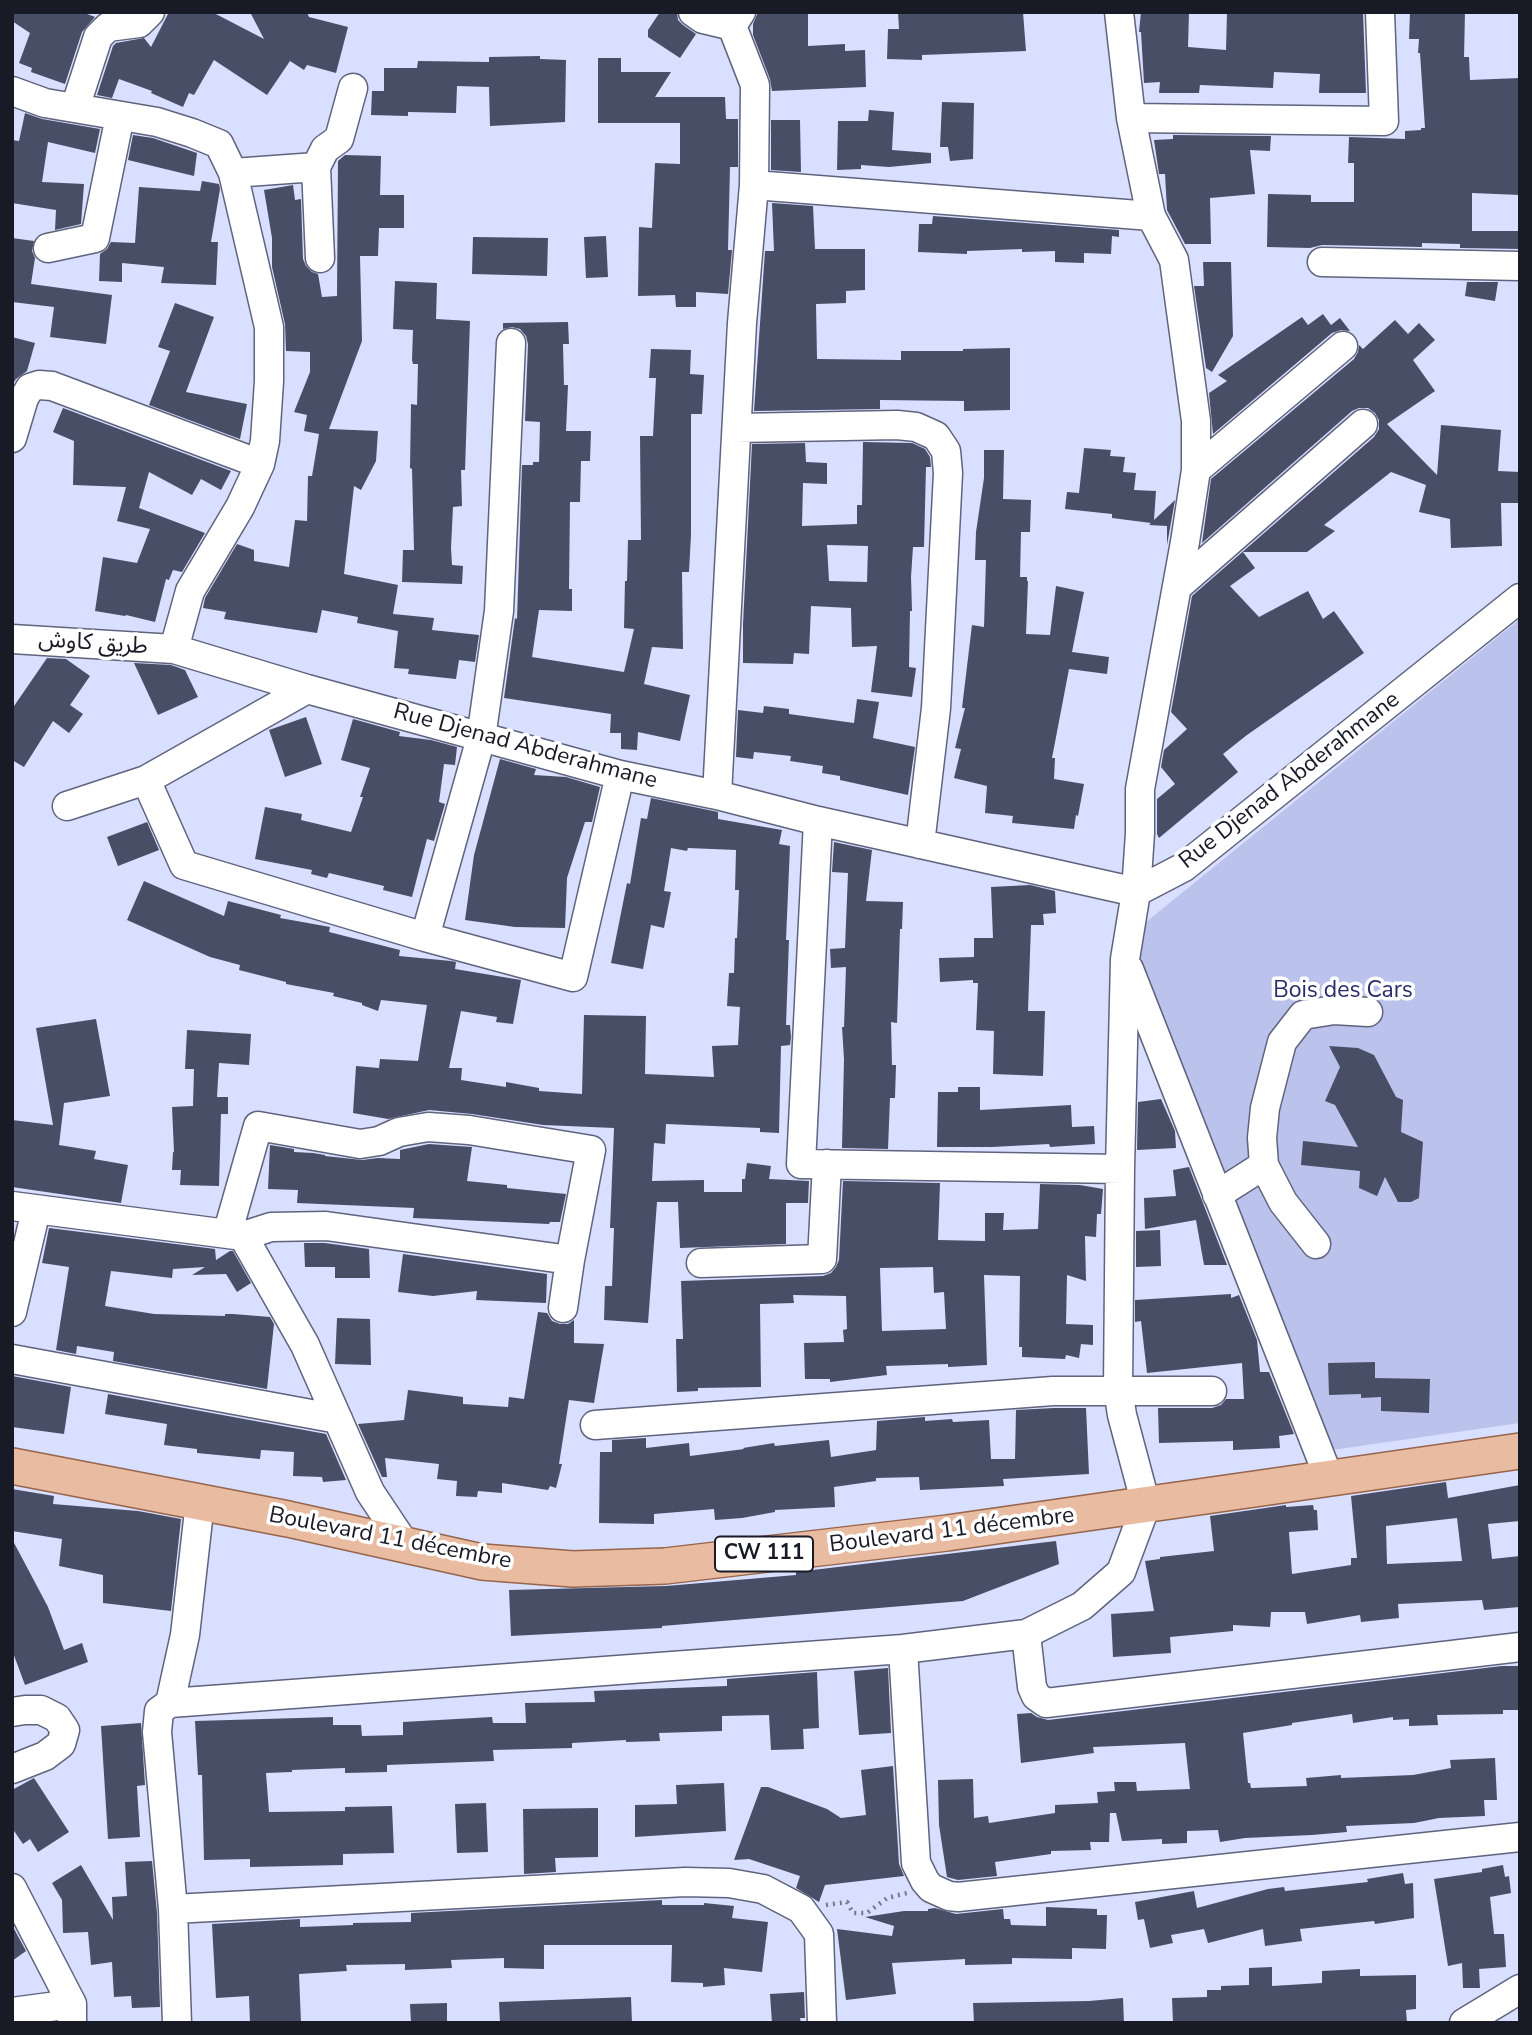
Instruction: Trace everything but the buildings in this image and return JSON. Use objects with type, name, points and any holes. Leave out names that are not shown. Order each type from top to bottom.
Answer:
[{"type":"main road","name":"Boulevard 11 décembre","points":[[12,1466],[404,1543],[482,1562],[572,1569],[665,1566],[947,1533],[1520,1451]]},
{"type":"street","points":[[75,108],[98,37],[108,27],[139,23],[150,12]]},
{"type":"street","points":[[693,12],[703,19],[737,19],[755,85],[754,186],[742,323],[717,795]]},
{"type":"street","points":[[177,2023],[173,1909],[157,1732],[159,1711],[170,1703],[902,1648],[1026,1634],[1082,1606],[1121,1572],[1146,1505],[1118,1390],[1125,960],[1136,892],[1140,789],[1196,470],[1196,421],[1174,260],[1151,216],[1130,118],[1119,12]]},
{"type":"street","points":[[1130,118],[1384,121],[1380,12]]},
{"type":"street","points":[[320,258],[316,167],[325,149],[340,139],[353,88]]},
{"type":"street","points":[[12,91],[45,103],[157,121],[219,144],[233,173],[269,327],[265,441],[260,464],[240,507],[190,591],[174,649]]},
{"type":"street","points":[[48,248],[95,238],[120,116]]},
{"type":"street","points":[[233,173],[316,167]]},
{"type":"street","points":[[754,186],[1151,216]]},
{"type":"street","points":[[1322,262],[1520,266]]},
{"type":"street","points":[[425,937],[481,738],[499,611],[511,343]]},
{"type":"street","points":[[1196,470],[1343,346]]},
{"type":"street","points":[[12,438],[24,398],[30,388],[39,385],[52,386],[260,464]]},
{"type":"street","points":[[1177,587],[1363,424]]},
{"type":"street","points":[[737,428],[916,426],[936,436],[946,451],[948,473],[936,708],[920,844]]},
{"type":"street","name":"Rue Djenad Abderahmane","points":[[174,649],[307,689],[620,775],[1136,892],[1184,867],[1520,598]]},
{"type":"street","name":"طريق كاوش","points":[[12,639],[174,649]]},
{"type":"street","points":[[67,806],[146,780],[307,689]]},
{"type":"street","points":[[146,780],[184,865],[425,937],[573,977],[620,775]]},
{"type":"street","points":[[818,821],[801,1164],[1120,1169]]},
{"type":"street","points":[[1125,960],[1329,1478]]},
{"type":"street","points":[[1316,1244],[1283,1202],[1264,1165],[1262,1138],[1265,1108],[1282,1042],[1303,1015],[1334,1010],[1368,1012]]},
{"type":"street","points":[[404,1543],[370,1492],[305,1345],[243,1236],[230,1224],[258,1126],[360,1144],[379,1141],[399,1132],[428,1127],[469,1130],[591,1150],[563,1308]]},
{"type":"street","points":[[701,1263],[822,1259],[827,1164]]},
{"type":"street","points":[[1217,1195],[1264,1165]]},
{"type":"street","points":[[12,1312],[24,1208],[243,1236],[271,1227],[326,1226],[570,1260]]},
{"type":"street","points":[[12,1359],[338,1419]]},
{"type":"street","points":[[595,1425],[1053,1391],[1212,1391]]},
{"type":"street","points":[[170,1703],[185,1635],[200,1502]]},
{"type":"street","points":[[1026,1634],[1032,1688],[1046,1703],[1520,1647]]},
{"type":"street","points":[[902,1648],[916,1864],[925,1881],[940,1893],[958,1897],[1520,1837]]},
{"type":"street","points":[[12,1712],[41,1710],[57,1718],[65,1730],[61,1744],[45,1756],[12,1769]]},
{"type":"street","points":[[173,1909],[685,1882],[729,1883],[763,1889],[801,1909],[819,1934],[822,2023]]},
{"type":"street","points":[[12,1888],[72,2014],[12,2012]]},
{"type":"street","points":[[1464,2023],[1520,1989]]},
{"type":"path","points":[[801,1909],[847,1902],[853,1913],[867,1913],[887,1898],[932,1888]]},
{"type":"green space","name":"Bois des Cars","points":[[1520,619],[1520,1423],[1332,1450],[1130,935]]}]
